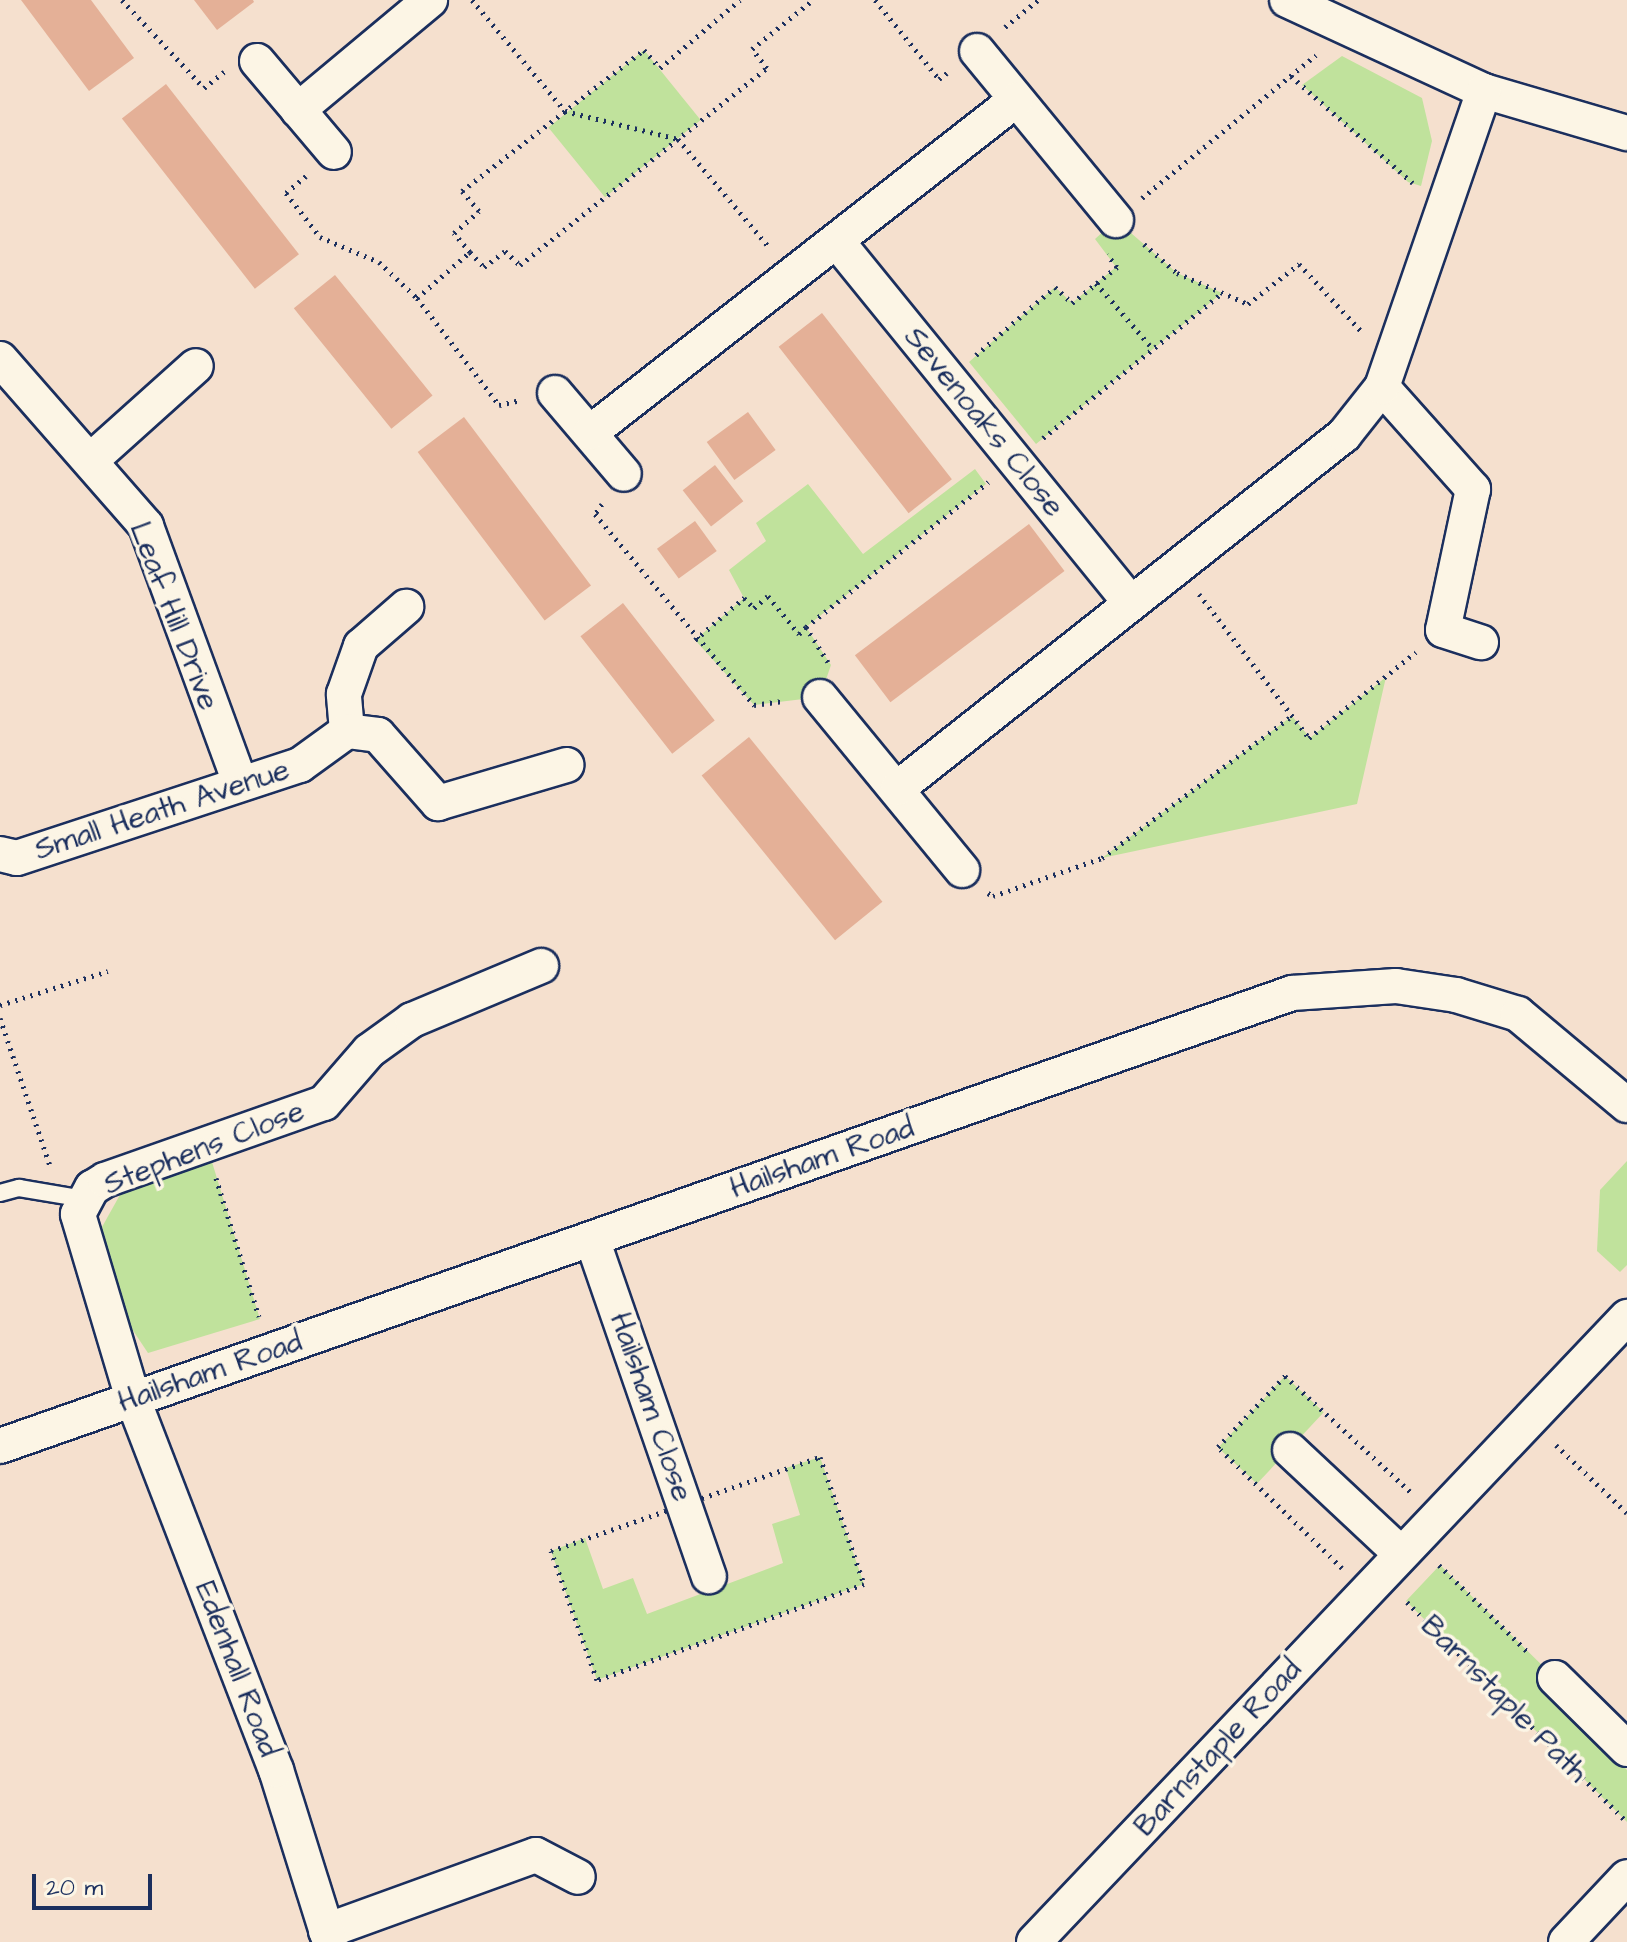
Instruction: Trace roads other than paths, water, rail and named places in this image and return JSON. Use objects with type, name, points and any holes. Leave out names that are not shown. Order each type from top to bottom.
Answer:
[{"type":"street","points":[[298,110],[430,0]]},
{"type":"street","points":[[1287,0],[1484,91],[1627,133]]},
{"type":"street","points":[[977,51],[1116,220]]},
{"type":"street","points":[[257,61],[334,152]]},
{"type":"street","points":[[898,788],[1129,601],[1344,435],[1386,375],[1484,91]]},
{"type":"street","points":[[591,432],[839,244],[1016,100]]},
{"type":"street","name":"Sevenoaks Close","points":[[839,244],[1129,601]]},
{"type":"street","name":"Leaf Hill Drive","points":[[0,359],[146,526],[240,783]]},
{"type":"street","points":[[90,461],[196,366]]},
{"type":"street","points":[[1386,375],[1473,489],[1443,630],[1481,642]]},
{"type":"street","points":[[555,393],[624,474]]},
{"type":"street","points":[[406,607],[361,646],[344,694],[347,731],[378,735],[438,803],[566,765]]},
{"type":"street","points":[[820,697],[898,788],[962,870]]},
{"type":"street","name":"Small Heath Avenue","points":[[0,854],[17,858],[300,765],[347,731]]},
{"type":"street","name":"Stephens Close","points":[[133,1399],[79,1227],[85,1199],[105,1180],[324,1103],[369,1051],[412,1020],[541,966]]},
{"type":"street","name":"Hailsham Road","points":[[0,1446],[1292,993],[1396,986],[1456,995],[1518,1014],[1627,1105]]},
{"type":"street","name":"Hailsham Close","points":[[592,1239],[709,1576]]},
{"type":"street","name":"Barnstaple Road","points":[[1034,1942],[1627,1317]]},
{"type":"street","name":"Edenhall Road","points":[[133,1399],[276,1770],[328,1936]]},
{"type":"street","points":[[1290,1450],[1398,1556]]},
{"type":"street","name":"Barnstaple Path","points":[[1555,1678],[1627,1749]]},
{"type":"street","points":[[328,1936],[536,1855],[578,1877]]},
{"type":"street","points":[[1566,1942],[1627,1877]]},
{"type":"lane","points":[[0,1193],[19,1188],[85,1199]]}]
